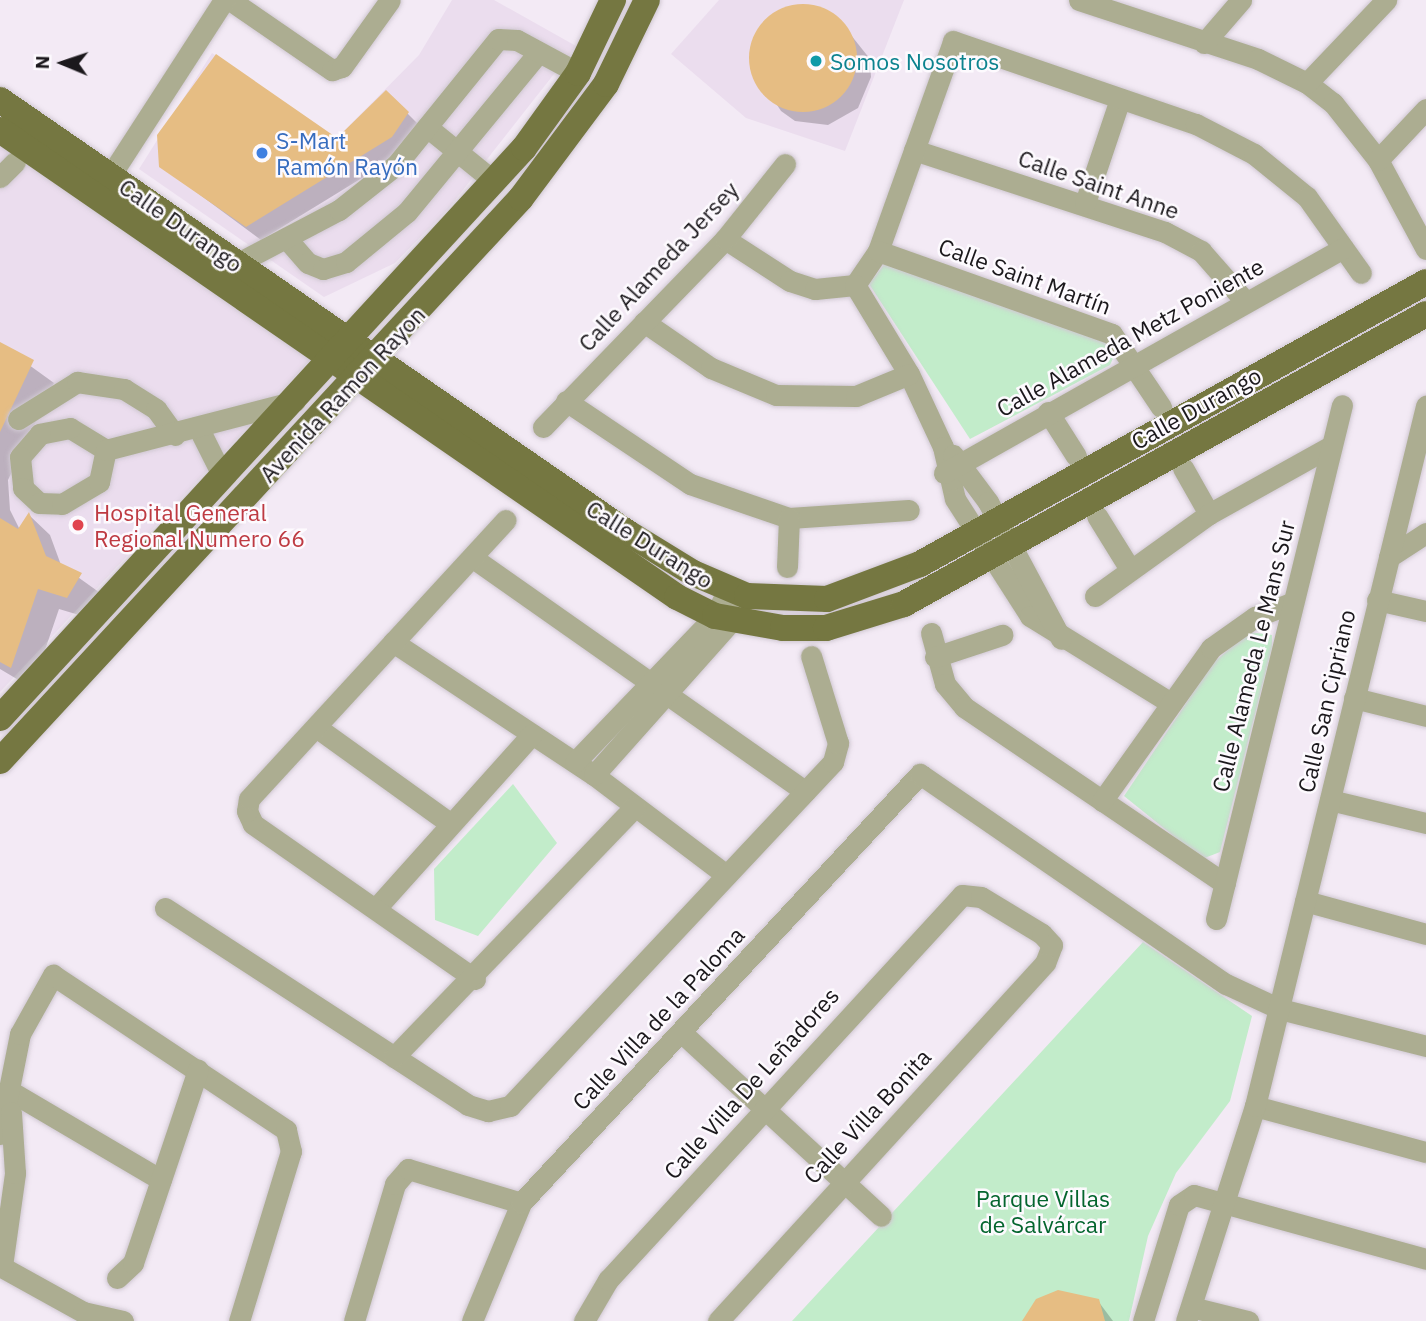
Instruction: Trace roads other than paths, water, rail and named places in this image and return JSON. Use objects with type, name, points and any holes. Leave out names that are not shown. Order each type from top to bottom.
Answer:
[{"type":"main road","name":"Avenida Ramon Rayon","points":[[0,718],[222,475],[298,400],[330,360],[495,182],[578,73],[613,0]]},
{"type":"main road","name":"Avenida Ramon Rayon","points":[[0,761],[136,612],[356,380],[571,136],[606,84],[647,0]]},
{"type":"main road","name":"Calle Durango","points":[[0,100],[628,533],[737,593],[827,599],[994,538],[1426,314]]},
{"type":"main road","name":"Calle Durango","points":[[0,130],[356,380],[626,564],[725,619],[826,628],[865,619],[994,538],[1426,282]]},
{"type":"main road","points":[[113,593],[136,612]]},
{"type":"main road","points":[[42,671],[62,694]]},
{"type":"street","points":[[97,198],[224,0]]},
{"type":"street","points":[[230,0],[332,69],[342,67],[390,0]]},
{"type":"street","points":[[1204,43],[1241,0]]},
{"type":"street","points":[[1307,83],[1386,0]]},
{"type":"street","points":[[1088,1],[1307,83],[1333,103],[1378,160],[1426,249]]},
{"type":"street","points":[[236,264],[360,195],[427,127],[498,39],[539,51],[578,73]]},
{"type":"street","points":[[855,285],[878,251],[953,41],[1196,124],[1254,154],[1307,197],[1361,273]]},
{"type":"street","points":[[286,238],[308,263],[334,268],[407,212],[460,154],[539,51]]},
{"type":"street","points":[[1085,203],[1120,99]]},
{"type":"street","points":[[1378,160],[1426,109]]},
{"type":"street","points":[[427,127],[495,182]]},
{"type":"street","name":"Calle Saint Anne","points":[[914,150],[1085,203],[1201,251],[1245,302]]},
{"type":"street","name":"Calle Alameda Jersey","points":[[543,427],[725,239],[785,164]]},
{"type":"street","points":[[725,239],[790,281],[815,289],[855,285]]},
{"type":"street","name":"Calle Alameda Metz Poniente","points":[[944,473],[1343,248]]},
{"type":"street","name":"Calle Saint Martín","points":[[878,251],[1112,334],[1136,365],[1161,407]]},
{"type":"street","points":[[855,285],[909,374],[943,447],[944,473],[994,538],[1026,593],[1039,626],[1171,704]]},
{"type":"street","points":[[644,322],[710,368],[776,395],[856,396],[909,374]]},
{"type":"street","points":[[18,419],[77,382],[124,388],[156,409],[175,435]]},
{"type":"street","points":[[106,450],[199,429],[298,400]]},
{"type":"street","points":[[566,401],[690,484],[789,518],[909,510]]},
{"type":"street","name":"Calle Alameda Le Mans Sur","points":[[1216,919],[1342,405]]},
{"type":"street","name":"Calle San Cipriano","points":[[1189,1314],[1255,1106],[1426,406]]},
{"type":"street","points":[[1048,412],[1076,456]]},
{"type":"street","points":[[199,429],[222,475]]},
{"type":"street","points":[[1095,596],[1128,566],[1209,514],[1331,446]]},
{"type":"street","points":[[943,447],[963,462],[994,538]]},
{"type":"street","points":[[1183,468],[1209,514]]},
{"type":"street","points":[[1097,516],[1128,566]]},
{"type":"street","points":[[787,568],[789,518]]},
{"type":"street","points":[[475,979],[377,907],[253,824],[247,811],[249,799],[506,520]]},
{"type":"street","points":[[1389,557],[1426,533]]},
{"type":"street","points":[[473,558],[805,791]]},
{"type":"street","points":[[594,775],[669,695],[725,619],[737,593]]},
{"type":"street","points":[[1377,600],[1426,611]]},
{"type":"street","points":[[1102,801],[1171,704],[1231,631],[1293,603]]},
{"type":"street","points":[[575,762],[651,683],[725,619]]},
{"type":"street","points":[[932,633],[935,657],[945,684],[964,707],[1224,884]]},
{"type":"street","points":[[935,657],[1002,635]]},
{"type":"street","points":[[393,642],[594,775],[726,875]]},
{"type":"street","points":[[165,908],[468,1105],[488,1111],[510,1106],[838,753],[811,656]]},
{"type":"street","points":[[1354,698],[1426,716]]},
{"type":"street","points":[[316,726],[451,824]]},
{"type":"street","points":[[377,907],[532,734]]},
{"type":"street","name":"Calle Villa de la Paloma","points":[[472,1321],[521,1203],[920,774],[1226,984],[1280,1009]]},
{"type":"street","points":[[1330,800],[1426,823]]},
{"type":"street","points":[[394,1057],[475,979],[635,807]]},
{"type":"street","name":"Calle Villa Bonita","points":[[718,1321],[841,1181],[1045,963],[1052,945],[968,892]]},
{"type":"street","name":"Calle Villa De Leñadores","points":[[584,1321],[608,1280],[760,1109],[968,892]]},
{"type":"street","points":[[1305,901],[1426,934]]},
{"type":"street","points":[[0,1134],[20,1034],[53,975],[286,1130],[290,1140],[239,1321]]},
{"type":"street","points":[[1280,1009],[1426,1046]]},
{"type":"street","points":[[682,1032],[760,1109],[881,1216]]},
{"type":"street","points":[[117,1278],[133,1263],[198,1070]]},
{"type":"street","points":[[10,1091],[161,1180]]},
{"type":"street","points":[[10,1091],[15,1173],[1,1266],[83,1316],[113,1320]]},
{"type":"street","points":[[1255,1106],[1426,1152]]},
{"type":"street","points":[[354,1321],[395,1184],[408,1169],[521,1203]]},
{"type":"street","points":[[1143,1321],[1179,1205],[1194,1195],[1222,1205],[1426,1259]]},
{"type":"street","points":[[1189,1314],[1248,1321]]},
{"type":"place","name":"Somos Nosotros","points":[[816,61]]},
{"type":"place","name":"S-Mart Ramón Rayón","points":[[262,153]]},
{"type":"place","name":"Hospital General Regional Numero 66","points":[[78,525]]},
{"type":"park label","name":"Parque Villas de Salvárcar","points":[[1043,1211]]}]
